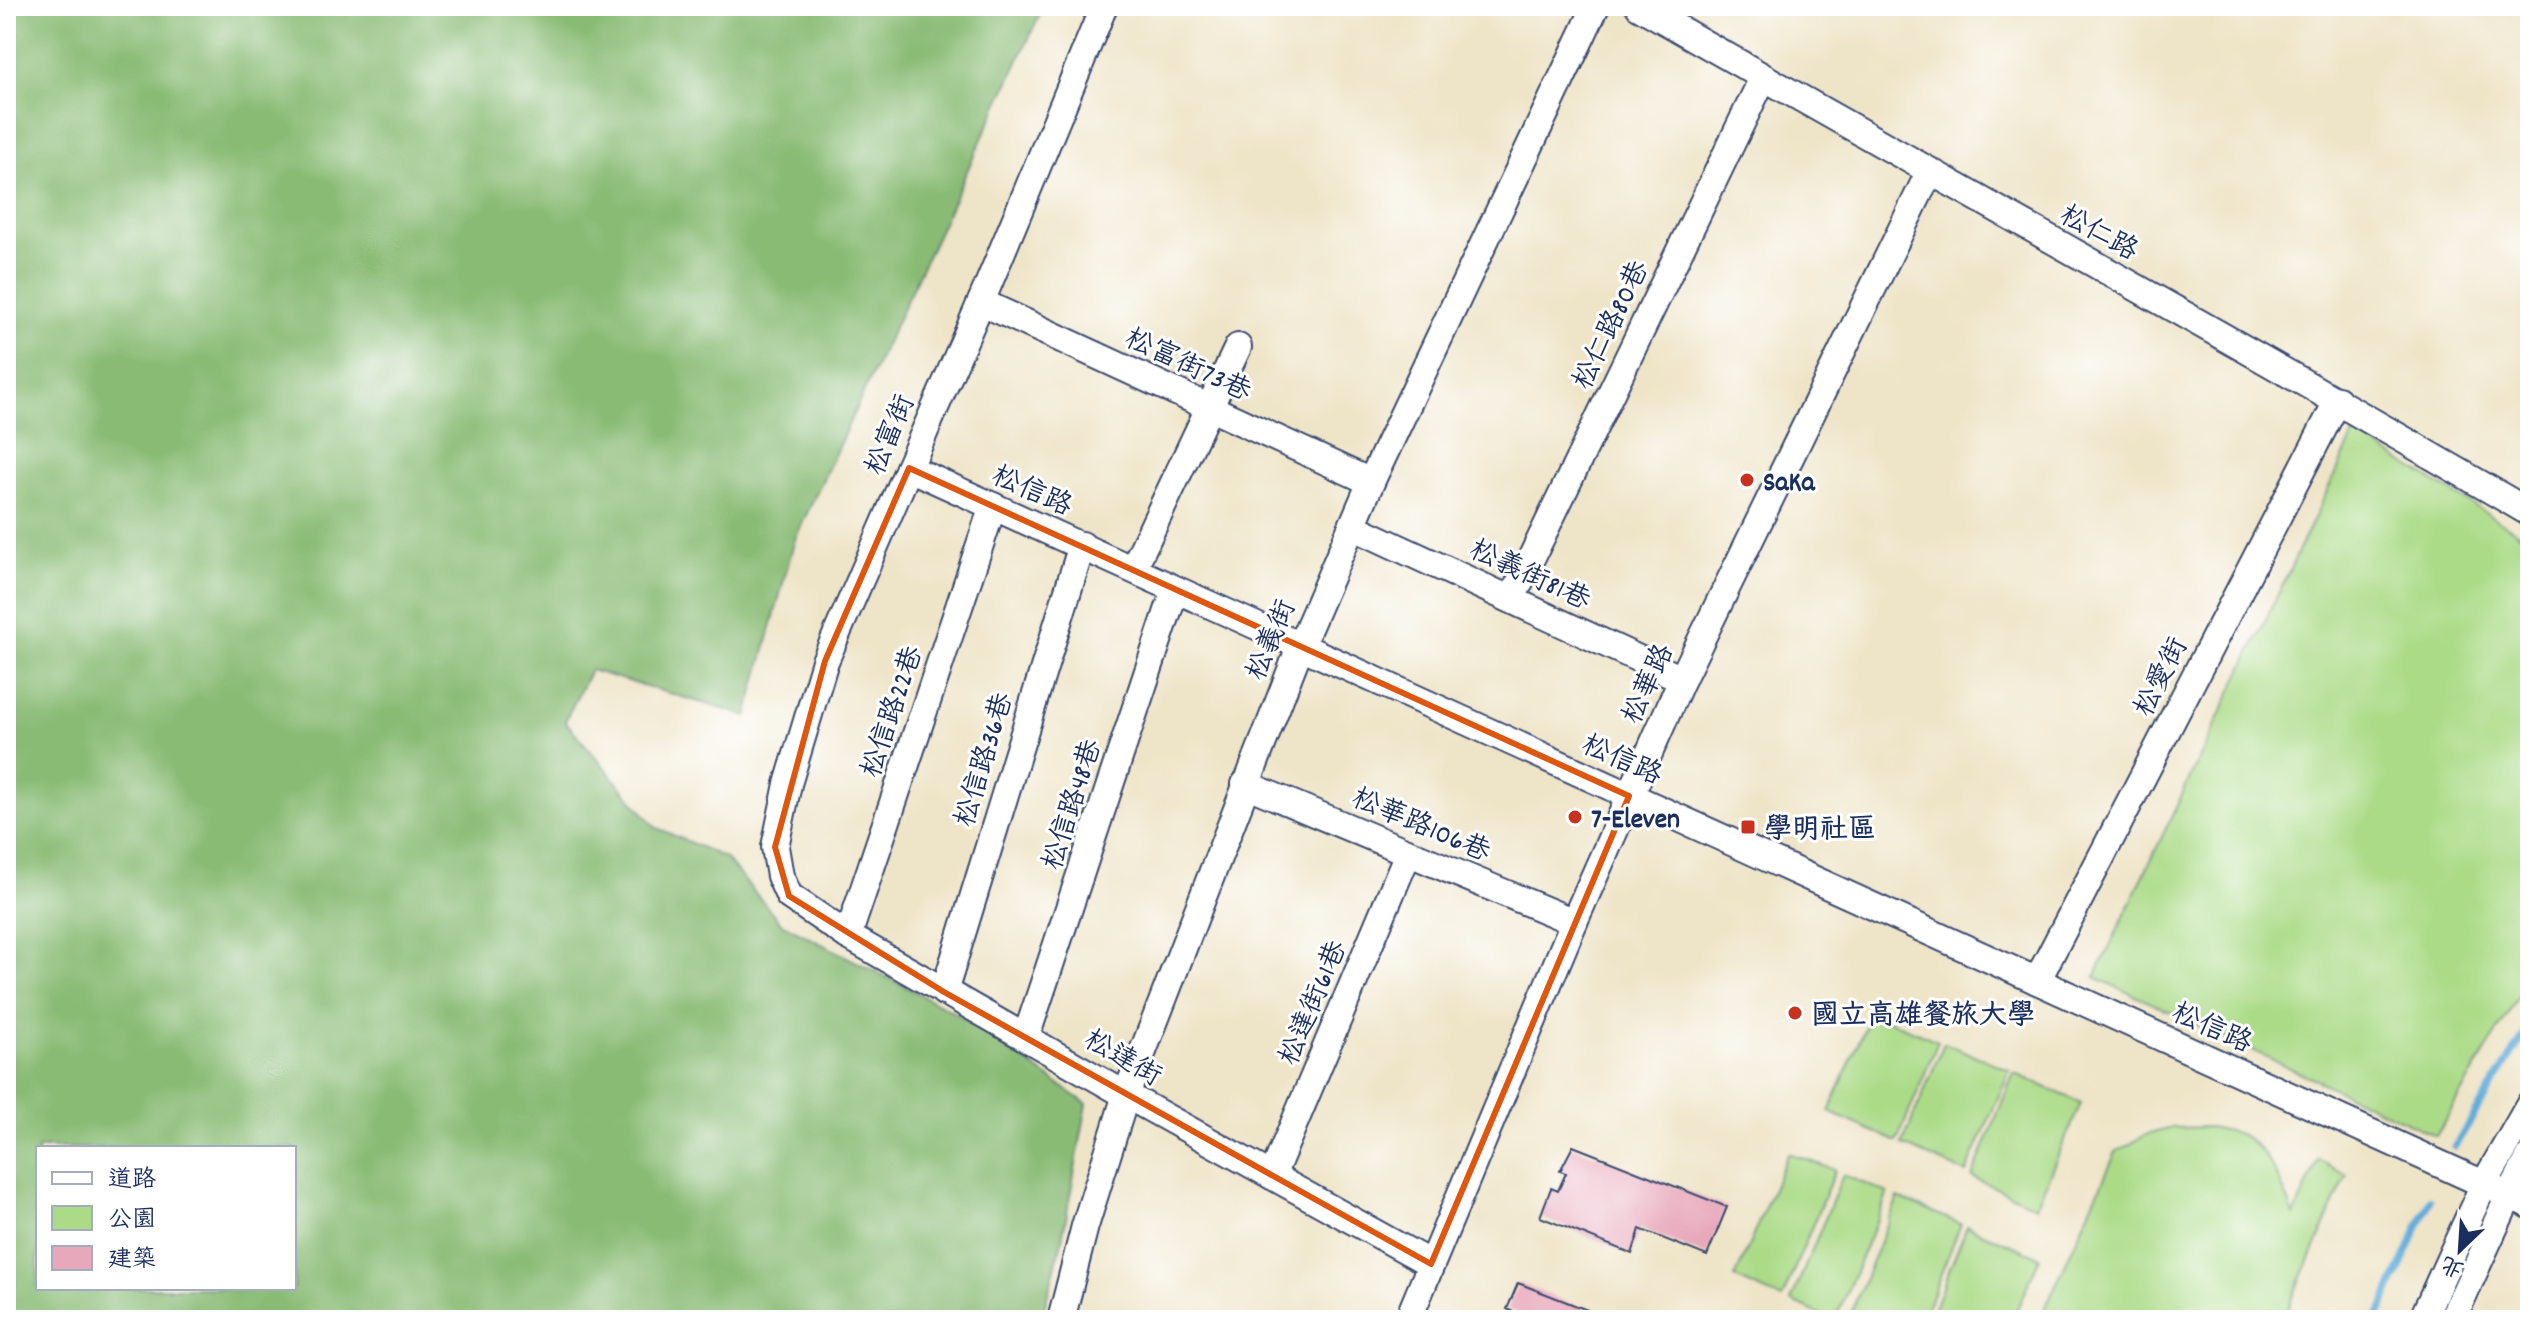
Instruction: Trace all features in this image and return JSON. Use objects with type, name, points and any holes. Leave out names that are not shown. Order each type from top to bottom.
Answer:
[{"type":"street","name":"松富街","points":[[789,896],[780,876],[775,847],[788,784],[825,661],[981,302],[1104,6]]},
{"type":"street","name":"松義街","points":[[1061,1320],[1085,1226],[1126,1095],[1300,647],[1371,482],[1596,6]]},
{"type":"street","name":"松仁路","points":[[1639,6],[1929,173],[2338,400],[2530,513]]},
{"type":"street","name":"松仁路80巷","points":[[1512,598],[1763,78]]},
{"type":"street","name":"松華路","points":[[1408,1320],[1574,922],[1682,679],[1929,173]]},
{"type":"street","name":"松富街73巷","points":[[981,302],[1371,482]]},
{"type":"street","points":[[1133,569],[1238,347]]},
{"type":"street","name":"松愛街","points":[[2037,981],[2338,400]]},
{"type":"street","name":"松信路","points":[[909,468],[2519,1200]]},
{"type":"street","name":"松信路22巷","points":[[848,936],[993,506]]},
{"type":"street","name":"松義街81巷","points":[[1352,526],[1682,679]]},
{"type":"street","name":"松信路36巷","points":[[944,992],[1082,545]]},
{"type":"street","name":"松信路48巷","points":[[1026,1037],[1175,590]]},
{"type":"street","name":"松華路106巷","points":[[1245,784],[1574,922]]},
{"type":"street","name":"松達街61巷","points":[[1272,1176],[1408,853]]},
{"type":"street","name":"松達街","points":[[789,896],[848,936],[944,992],[1431,1264]]},
{"type":"street","points":[[2422,1320],[2484,1184],[2530,1104]]},
{"type":"street","points":[[2452,1320],[2519,1200],[2530,1157]]},
{"type":"highlighted area","points":[[909,468],[1629,796],[1431,1264],[944,992],[789,896],[775,847],[825,661]]},
{"type":"green space","points":[[6,6],[1044,6],[795,539],[747,716],[590,670],[565,721],[655,827],[725,858],[781,923],[956,1013],[1087,1104],[1061,1245],[1041,1320],[6,1320]]},
{"type":"green space","points":[[2355,433],[2530,540],[2530,976],[2436,1136],[2095,977]]},
{"type":"green space","points":[[1871,1013],[1938,1041],[1897,1142],[1829,1112]]},
{"type":"green space","points":[[1944,1043],[2010,1070],[1966,1173],[1902,1145]]},
{"type":"green space","points":[[2014,1073],[2081,1103],[2036,1206],[1972,1177]]},
{"type":"green space","points":[[2209,1127],[2239,1134],[2258,1148],[2274,1170],[2294,1216],[2318,1160],[2347,1175],[2283,1320],[2040,1320],[2116,1152],[2146,1135],[2172,1128]]},
{"type":"green space","points":[[1788,1153],[1835,1170],[1782,1299],[1735,1278]]},
{"type":"green space","points":[[1843,1175],[1888,1193],[1835,1320],[1832,1320],[1791,1301]]},
{"type":"green space","points":[[1898,1198],[1961,1224],[1922,1320],[1848,1320]]},
{"type":"green space","points":[[1967,1226],[2040,1257],[2012,1320],[1929,1320]]},
{"type":"building","points":[[1573,1146],[1727,1207],[1707,1256],[1640,1229],[1632,1254],[1540,1217],[1551,1188],[1558,1191],[1566,1173],[1560,1171]]},
{"type":"building","points":[[1518,1283],[1613,1320],[1530,1320],[1507,1309]]},
{"type":"waterway","points":[[2455,1146],[2530,1026]]},
{"type":"waterway","points":[[2377,1320],[2430,1200]]},
{"type":"place","name":"SaKa","points":[[1747,480]]},
{"type":"place","name":"7-Eleven","points":[[1575,817]]},
{"type":"place","name":"學明社區","points":[[1748,827]]},
{"type":"place","name":"國立高雄餐旅大學","points":[[1795,1013]]}]
